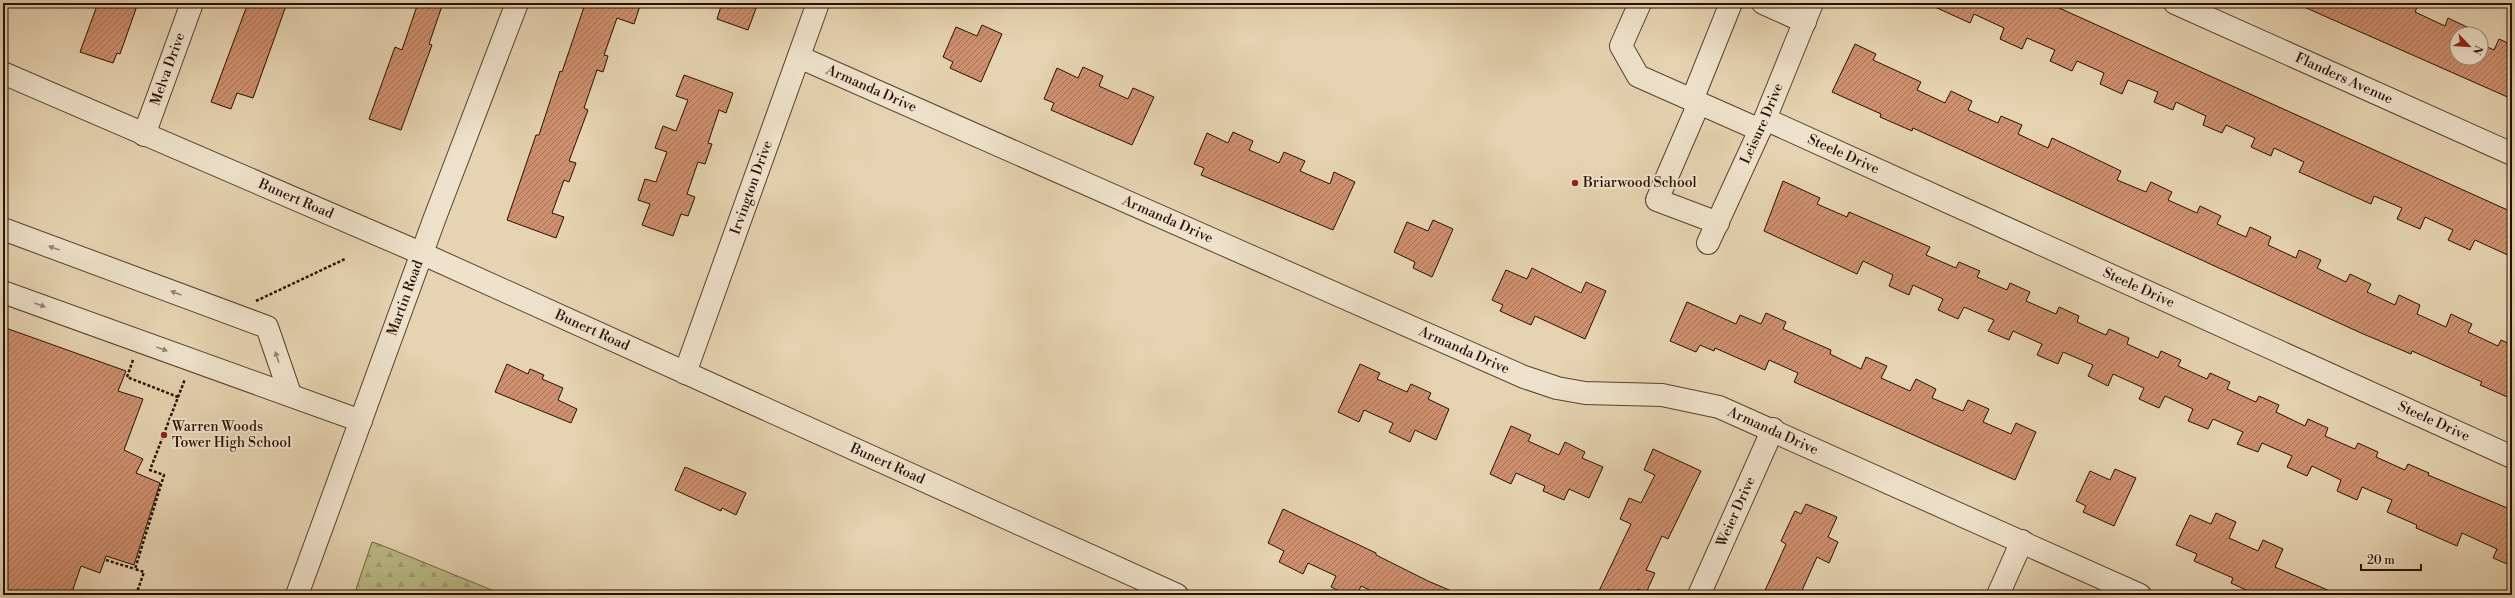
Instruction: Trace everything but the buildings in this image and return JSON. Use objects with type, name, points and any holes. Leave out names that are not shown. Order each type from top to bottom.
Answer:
[{"type":"street","name":"Melva Drive","points":[[144,135],[192,3]]},
{"type":"street","name":"Martin Road","points":[[298,595],[361,421],[517,3]]},
{"type":"street","name":"Irvington Drive","points":[[685,373],[818,3]]},
{"type":"street","name":"Steele Drive","points":[[1640,3],[1621,46],[1638,76],[1696,101],[1763,125],[2512,457]]},
{"type":"street","points":[[1718,222],[1657,200],[1696,101],[1731,3]]},
{"type":"street","points":[[1763,3],[1808,13]]},
{"type":"street","name":"Flanders Avenue","points":[[2175,3],[2512,154]]},
{"type":"street","name":"Leisure Drive","points":[[1708,243],[1763,125],[1808,13]]},
{"type":"street","name":"Armanda Drive","points":[[799,57],[1524,377],[1557,388],[1585,393],[1662,395],[1692,399],[1719,407],[1773,429],[2140,595]]},
{"type":"street","name":"Bunert Road","points":[[3,74],[423,254],[1177,595]]},
{"type":"street","points":[[3,229],[267,327],[290,394]]},
{"type":"street","points":[[3,292],[290,394],[361,421]]},
{"type":"street","name":"Weier Drive","points":[[1699,595],[1773,429]]},
{"type":"street","points":[[1998,595],[2022,541]]},
{"type":"path","points":[[3,107],[7,98]]},
{"type":"path","points":[[255,302],[344,259]]},
{"type":"path","points":[[134,358],[127,377],[178,397]]},
{"type":"path","points":[[135,569],[164,475],[150,470],[186,376]]},
{"type":"path","points":[[106,560],[144,572],[136,595]]},
{"type":"green space","points":[[372,542],[381,545],[504,595],[354,595]]},
{"type":"place","name":"Briarwood School","points":[[1575,183]]},
{"type":"place","name":"Warren Woods Tower High School","points":[[164,435]]}]
